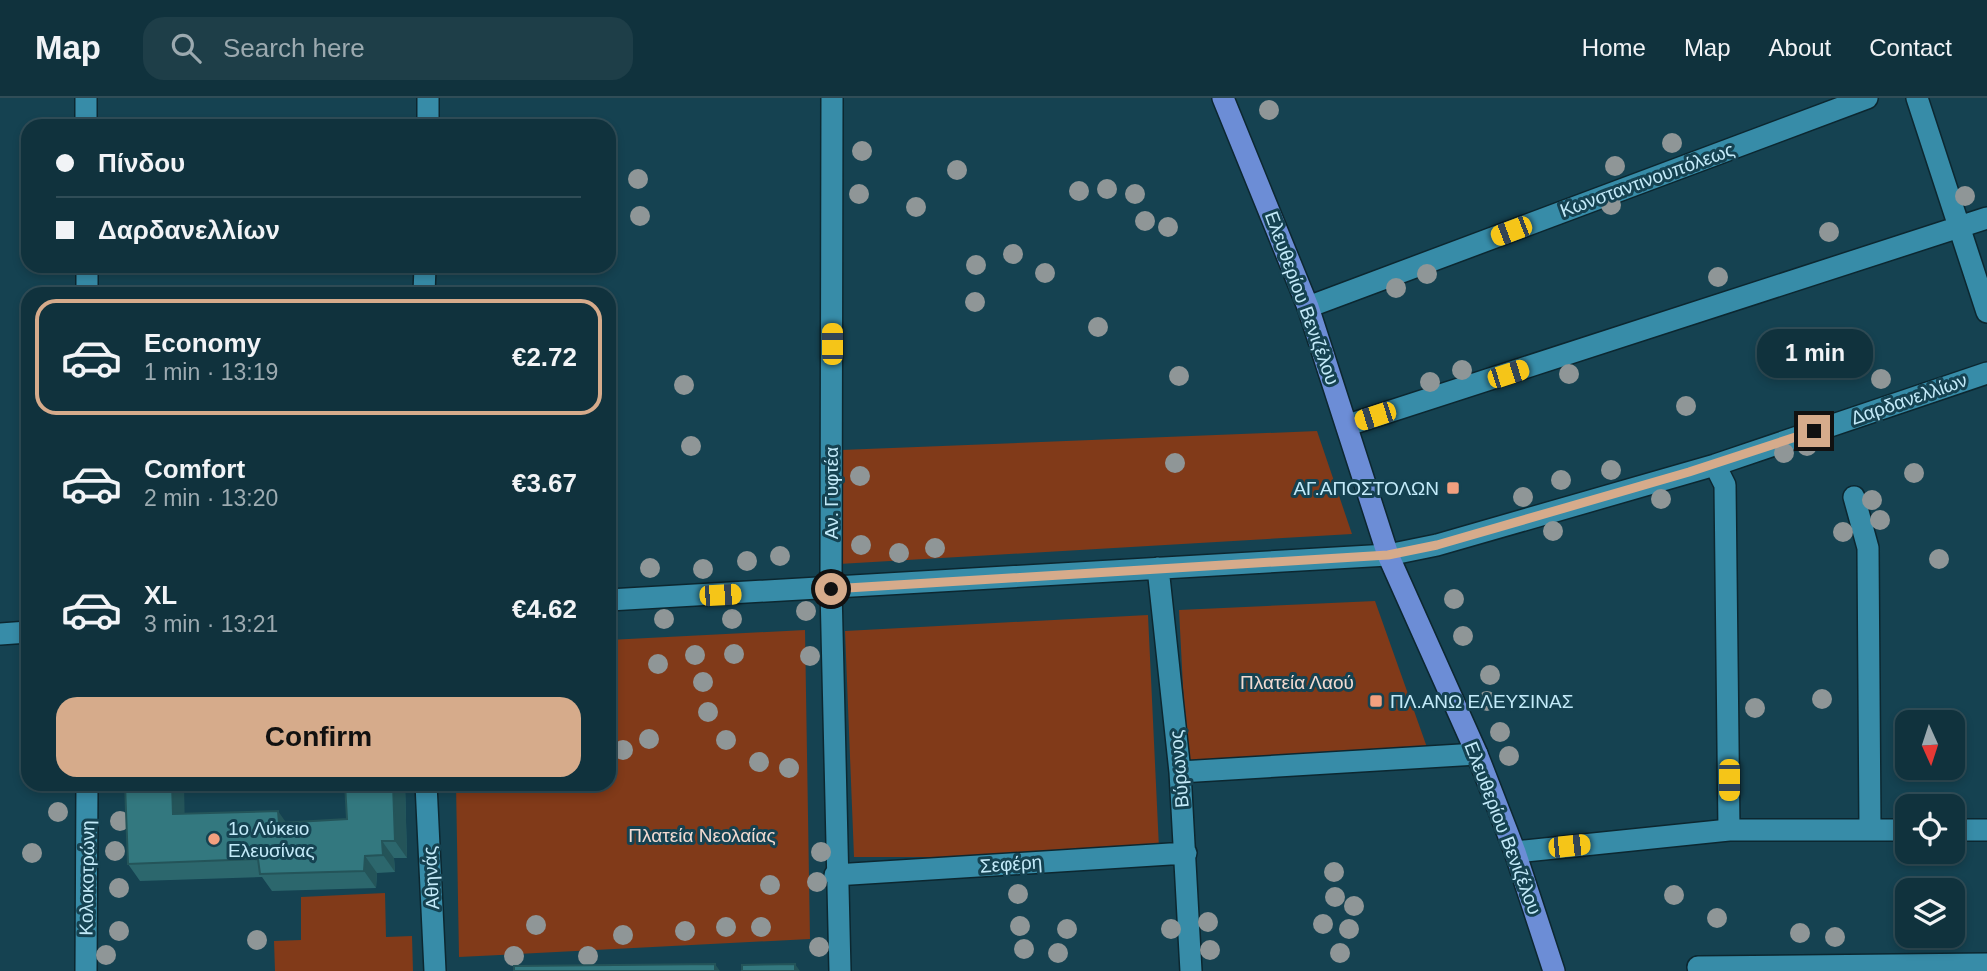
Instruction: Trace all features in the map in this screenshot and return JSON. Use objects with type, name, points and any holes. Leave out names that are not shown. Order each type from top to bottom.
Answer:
[{"type":"main road","name":"Ελευθερίου Βενιζέλου","points":[[1223,98],[1308,307],[1388,555],[1477,754],[1515,852],[1555,971]]},
{"type":"street","points":[[86,98],[86,119]]},
{"type":"street","points":[[428,98],[428,119]]},
{"type":"street","name":"Αν. Γυφτέα","points":[[832,98],[831,589],[835,875],[840,971]]},
{"type":"street","name":"Κωνσταντινουπόλεως","points":[[1308,307],[1867,98]]},
{"type":"street","points":[[1917,98],[1987,312]]},
{"type":"street","points":[[1348,425],[1987,218]]},
{"type":"street","name":"Δαρδανελλίων","points":[[616,600],[1388,555],[1437,545],[1714,465],[1987,373]]},
{"type":"street","points":[[1714,465],[1725,485],[1729,830]]},
{"type":"street","points":[[1854,497],[1868,548],[1870,830]]},
{"type":"street","name":"Βύρωνος","points":[[1158,568],[1180,772],[1191,971]]},
{"type":"street","points":[[0,634],[21,632]]},
{"type":"street","points":[[1180,772],[1477,754]]},
{"type":"street","name":"Κολοκοτρώνη","points":[[86,971],[88,791]]},
{"type":"street","name":"Αθηνάς","points":[[426,791],[435,971]]},
{"type":"street","points":[[1515,852],[1729,830],[1895,830]]},
{"type":"street","points":[[1965,830],[1987,830]]},
{"type":"street","name":"Σεφέρη","points":[[835,875],[1186,853]]},
{"type":"street","points":[[1698,967],[1987,964]]},
{"type":"green space","points":[[1317,431],[1352,534],[839,564],[841,450]]},
{"type":"green space","name":"Πλατεία Λαού","points":[[1375,601],[1429,753],[1187,764],[1179,610]]},
{"type":"green space","points":[[1148,615],[1159,848],[974,857],[854,857],[845,631]]},
{"type":"green space","name":"Πλατεία Νεολαίας","points":[[805,630],[810,939],[459,957],[456,791],[616,791],[616,640]]},
{"type":"green space","points":[[385,893],[386,937],[412,936],[413,971],[275,971],[274,941],[301,940],[301,897]]},
{"type":"building","name":"1ο Λύκειο Ελευσίνας","points":[[125,791],[172,791],[173,814],[278,811],[279,823],[347,819],[345,791],[393,791],[395,841],[382,841],[383,855],[365,856],[364,871],[260,874],[258,859],[128,864]]},
{"type":"building","points":[[715,964],[715,971],[514,971],[514,966]]},
{"type":"building","points":[[795,964],[795,971],[742,971],[742,965]]},
{"type":"place","name":"ΑΓ.ΑΠΟΣΤΟΛΩΝ","points":[[1453,488]]},
{"type":"place","name":"ΠΛ.ΑΝΩ ΕΛΕΥΣΙΝΑΣ","points":[[1376,701]]},
{"type":"place","name":"1ο Λύκειο Ελευσίνας","points":[[214,839]]},
{"type":"route","points":[[831,589],[1388,555],[1437,545],[1714,465],[1814,431]]}]
